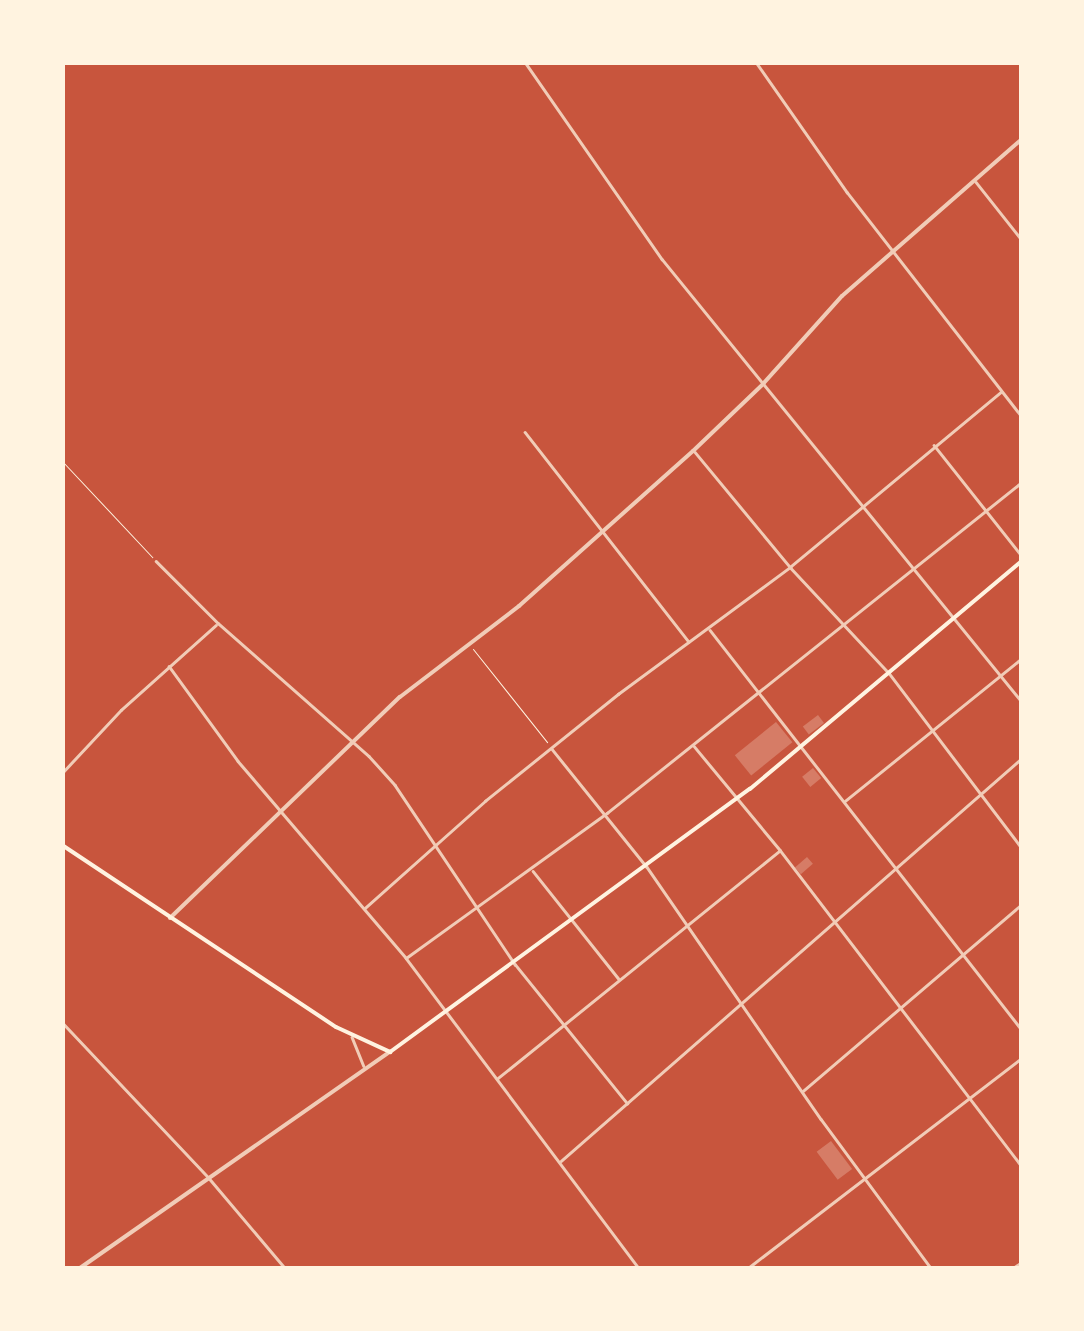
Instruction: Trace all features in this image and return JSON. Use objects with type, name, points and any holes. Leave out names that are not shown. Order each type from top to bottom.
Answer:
[{"type":"main road","points":[[62,845],[351,1036],[390,1052],[737,799],[1022,558]]},
{"type":"street","points":[[525,62],[653,247],[911,570],[1022,702]]},
{"type":"street","points":[[756,62],[892,250],[1022,416]]},
{"type":"street","points":[[170,918],[280,808],[415,683],[519,606],[693,451],[763,384],[831,307],[1022,139]]},
{"type":"street","points":[[975,180],[1022,240]]},
{"type":"street","points":[[366,908],[434,844],[552,748],[790,567],[1001,392]]},
{"type":"street","points":[[525,432],[689,642]]},
{"type":"street","points":[[934,445],[1022,558]]},
{"type":"street","points":[[693,451],[790,567],[890,673],[1022,848]]},
{"type":"street","points":[[406,958],[607,813],[1022,482]]},
{"type":"street","points":[[156,561],[218,624],[352,742],[394,785],[515,964],[627,1103]]},
{"type":"street","points":[[62,773],[169,666],[218,624]]},
{"type":"street","points":[[709,628],[1022,1030]]},
{"type":"street","points":[[844,802],[1022,658]]},
{"type":"street","points":[[169,666],[238,762],[406,958],[445,1015],[639,1268]]},
{"type":"street","points":[[694,745],[780,850],[1022,1166]]},
{"type":"street","points":[[552,748],[607,813],[688,923],[802,1092],[932,1268]]},
{"type":"street","points":[[560,1162],[1022,758]]},
{"type":"street","points":[[496,1080],[780,850]]},
{"type":"street","points":[[530,869],[619,980]]},
{"type":"street","points":[[802,1092],[1022,904]]},
{"type":"street","points":[[62,1022],[209,1178],[285,1268]]},
{"type":"street","points":[[351,1036],[365,1070]]},
{"type":"street","points":[[80,1268],[390,1052]]},
{"type":"street","points":[[748,1268],[1022,1058]]},
{"type":"street","points":[[1013,1268],[1022,1262]]},
{"type":"path","points":[[62,461],[156,561]]},
{"type":"path","points":[[468,643],[552,748]]},
{"type":"building","points":[[818,715],[824,723],[809,734],[803,726]]},
{"type":"building","points":[[776,722],[792,742],[751,776],[735,755]]},
{"type":"building","points":[[813,768],[821,778],[810,787],[802,777]]},
{"type":"building","points":[[807,857],[813,864],[801,874],[795,867]]},
{"type":"building","points":[[831,1141],[852,1169],[838,1180],[817,1152]]}]
